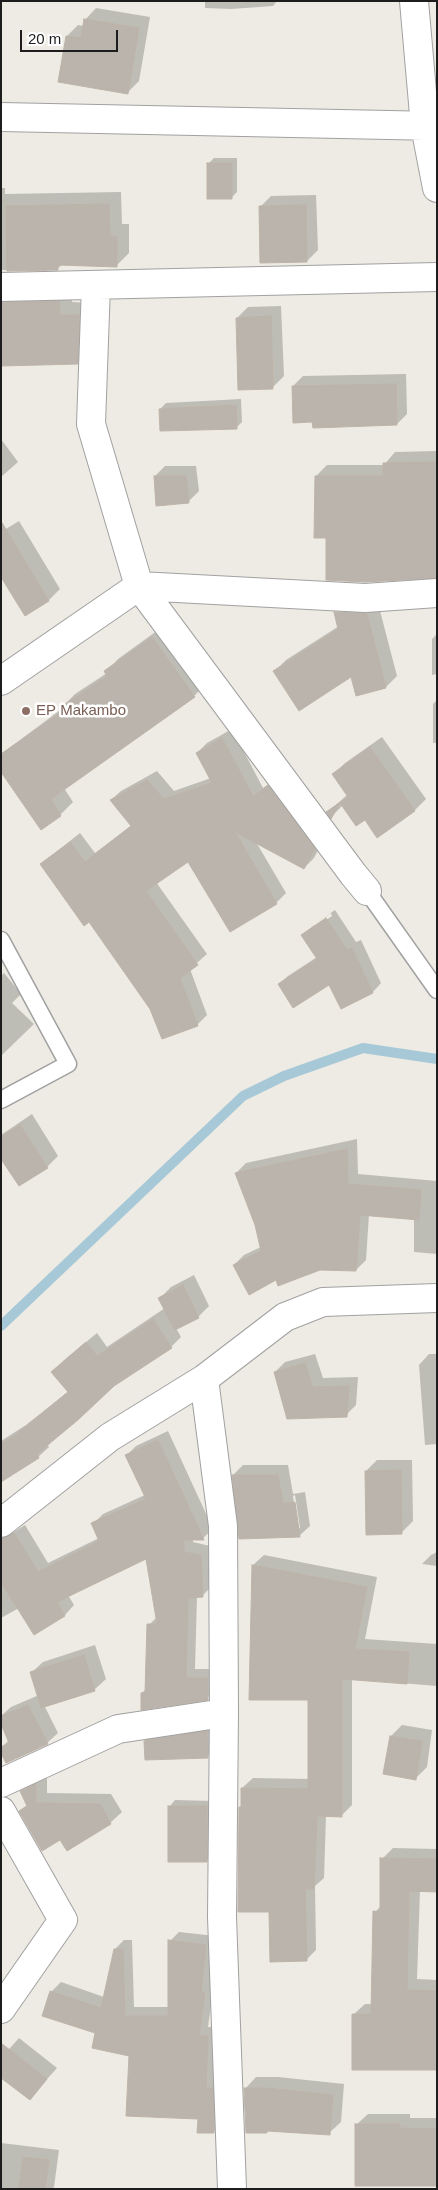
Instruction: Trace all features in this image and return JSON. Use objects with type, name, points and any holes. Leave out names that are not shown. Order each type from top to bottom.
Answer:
[{"type":"street","points":[[414,1],[431,126],[437,188]]},
{"type":"street","points":[[1,117],[431,126]]},
{"type":"street","points":[[1,287],[437,277]]},
{"type":"street","points":[[96,285],[91,424],[139,586],[347,866],[368,891]]},
{"type":"street","points":[[1,682],[139,586],[365,598],[437,593]]},
{"type":"street","points":[[1,1522],[110,1437],[204,1379],[285,1317],[323,1302],[437,1298]]},
{"type":"street","points":[[204,1379],[223,1526],[222,1917],[232,2189]]},
{"type":"street","points":[[1,1783],[118,1729],[224,1713]]},
{"type":"street","points":[[1,1811],[63,1920],[1,2009]]},
{"type":"lane","points":[[368,891],[437,990]]},
{"type":"lane","points":[[1,940],[68,1064],[1,1100]]},
{"type":"building","points":[[84,19],[139,28],[128,94],[58,82],[66,36],[81,38]]},
{"type":"building","points":[[207,163],[232,163],[232,199],[207,199]]},
{"type":"building","points":[[109,204],[110,236],[117,236],[117,267],[58,265],[58,270],[7,271],[6,206]]},
{"type":"building","points":[[306,205],[307,262],[260,263],[259,206]]},
{"type":"building","points":[[59,301],[60,315],[79,315],[78,364],[1,366],[1,303]]},
{"type":"building","points":[[271,316],[273,389],[238,390],[236,318]]},
{"type":"building","points":[[396,384],[397,425],[313,428],[312,422],[293,423],[292,386]]},
{"type":"building","points":[[236,405],[237,429],[160,431],[159,409]]},
{"type":"building","points":[[437,462],[437,578],[365,582],[326,580],[326,538],[314,538],[315,476],[383,476],[383,463]]},
{"type":"building","points":[[154,476],[186,476],[189,503],[156,506]]},
{"type":"building","points":[[1,521],[49,601],[25,616],[1,577]]},
{"type":"building","points":[[334,612],[367,614],[386,688],[356,696],[351,677],[299,711],[273,671],[338,629]]},
{"type":"building","points":[[152,637],[195,697],[51,799],[61,816],[41,830],[1,772],[1,754],[63,711],[61,707],[107,676],[104,671]]},
{"type":"building","points":[[222,738],[253,796],[268,786],[315,849],[304,869],[235,832],[277,904],[230,932],[188,862],[146,891],[198,965],[180,978],[198,1026],[162,1039],[150,1009],[89,922],[84,926],[40,864],[70,842],[85,862],[131,826],[110,800],[147,780],[164,799],[212,783],[196,753]]},
{"type":"building","points":[[370,747],[415,811],[377,838],[365,820],[356,826],[340,803],[331,819],[326,812],[348,797],[332,774]]},
{"type":"building","points":[[326,918],[347,950],[352,948],[373,993],[341,1009],[329,985],[293,1008],[278,984],[317,959],[301,935]]},
{"type":"building","points":[[20,1125],[48,1168],[19,1186],[1,1159],[1,1137]]},
{"type":"building","points":[[347,1149],[348,1184],[421,1190],[419,1220],[360,1215],[356,1271],[320,1270],[278,1286],[276,1280],[249,1295],[233,1265],[261,1251],[255,1225],[235,1173]]},
{"type":"building","points":[[183,1285],[199,1318],[175,1330],[158,1298]]},
{"type":"building","points":[[153,1319],[172,1348],[114,1386],[79,1419],[37,1454],[39,1458],[1,1482],[1,1444],[14,1436],[68,1392],[51,1372],[86,1342],[97,1356]]},
{"type":"building","points":[[305,1363],[313,1387],[349,1386],[347,1417],[287,1419],[274,1372]]},
{"type":"building","points":[[158,1440],[204,1540],[184,1540],[184,1552],[201,1555],[203,1597],[188,1598],[186,1678],[207,1678],[208,1700],[141,1710],[141,1693],[145,1692],[147,1624],[157,1624],[146,1559],[57,1602],[65,1616],[34,1635],[1,1582],[1,1538],[14,1533],[38,1572],[99,1541],[91,1523],[146,1499],[125,1455]]},
{"type":"building","points":[[401,1470],[402,1534],[366,1535],[365,1471]]},
{"type":"building","points":[[232,1475],[278,1475],[283,1504],[295,1502],[300,1537],[239,1539]]},
{"type":"building","points":[[252,1565],[367,1587],[355,1649],[409,1652],[407,1684],[342,1679],[342,1817],[317,1816],[314,1889],[305,1889],[307,1961],[270,1962],[269,1912],[238,1912],[239,1807],[241,1807],[241,1788],[308,1789],[308,1700],[249,1700]]},
{"type":"building","points":[[84,1655],[95,1691],[41,1708],[30,1672]]},
{"type":"building","points":[[28,1705],[48,1744],[6,1763],[1,1753],[1,1747],[9,1743],[1,1724],[1,1716]]},
{"type":"building","points":[[207,1731],[208,1758],[145,1760],[144,1741]]},
{"type":"building","points":[[390,1736],[422,1741],[416,1780],[383,1774]]},
{"type":"building","points":[[36,1784],[36,1803],[100,1804],[111,1824],[67,1851],[60,1840],[42,1851],[19,1811],[27,1806],[20,1791]]},
{"type":"building","points":[[168,1806],[207,1806],[207,1862],[168,1862]]},
{"type":"building","points":[[380,1858],[437,1859],[437,1892],[409,1891],[407,1990],[437,1991],[437,2070],[352,2070],[352,2014],[371,2014],[373,1911],[380,1912]]},
{"type":"building","points":[[168,1940],[206,1945],[201,1992],[205,1992],[199,2036],[208,2036],[206,2088],[213,2088],[214,2133],[197,2133],[198,2119],[126,2116],[129,2056],[92,2048],[95,2033],[42,2016],[50,1991],[101,2008],[114,1949],[123,1949],[125,2016],[168,2016]]},
{"type":"building","points":[[1,2043],[47,2079],[30,2100],[1,2078]]},
{"type":"building","points":[[244,2088],[266,2088],[333,2095],[330,2135],[267,2131],[267,2133],[246,2133]]},
{"type":"building","points":[[355,2124],[400,2124],[400,2128],[437,2129],[437,2186],[355,2186]]},
{"type":"building","points":[[23,2157],[49,2160],[45,2189],[19,2189]]},
{"type":"waterway","points":[[1,1326],[243,1096],[284,1076],[363,1048],[437,1059]]},
{"type":"place","name":"EP Makambo","points":[[26,711]]}]
